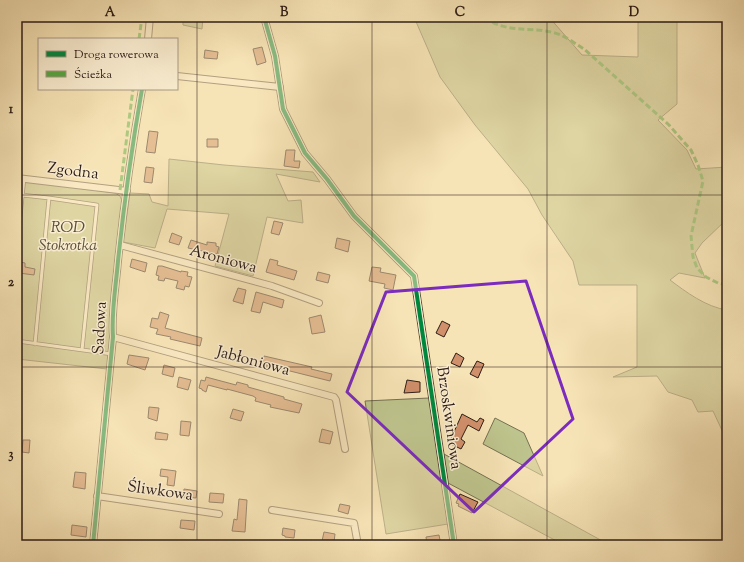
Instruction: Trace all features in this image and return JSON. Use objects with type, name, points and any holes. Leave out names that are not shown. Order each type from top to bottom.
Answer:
[{"type":"street","points":[[148,38],[150,17]]},
{"type":"street","name":"Brzoskwiniowa","points":[[264,17],[275,56],[283,109],[305,153],[327,179],[354,216],[414,276],[454,545]]},
{"type":"street","points":[[178,76],[280,87]]},
{"type":"street","name":"Sadowa","points":[[93,545],[114,337],[112,323],[120,245],[130,158],[142,90]]},
{"type":"street","name":"Zgodna","points":[[20,178],[127,191]]},
{"type":"street","name":"Aroniowa","points":[[120,245],[272,286],[319,302]]},
{"type":"street","name":"Jabłoniowa","points":[[114,337],[334,397],[336,400],[345,449]]},
{"type":"street","name":"Śliwkowa","points":[[98,496],[219,514]]},
{"type":"street","points":[[272,510],[354,524],[358,545]]},
{"type":"lane","points":[[17,247],[22,195],[20,178]]},
{"type":"lane","points":[[22,195],[97,205],[82,350]]},
{"type":"lane","points":[[35,344],[48,198]]},
{"type":"lane","points":[[17,341],[112,354]]},
{"type":"highlighted area","points":[[526,281],[573,419],[474,512],[347,392],[386,292]]},
{"type":"green space","points":[[183,17],[203,17],[202,29],[183,25]]},
{"type":"green space","points":[[414,17],[549,17],[582,55],[638,57],[638,17],[677,17],[677,104],[658,120],[687,150],[696,169],[727,167],[727,219],[702,243],[695,253],[705,278],[679,273],[670,280],[711,306],[727,310],[727,441],[713,411],[698,412],[692,400],[668,392],[657,376],[613,377],[637,367],[637,285],[579,285],[573,261],[542,215],[528,189],[475,125],[440,77]]},
{"type":"green space","points":[[169,159],[313,172],[320,182],[276,174],[288,201],[301,200],[303,223],[267,217],[253,276],[215,266],[229,214],[167,209],[155,248],[123,242],[130,193],[149,194],[152,202],[168,206]]},
{"type":"green space","name":"ROD Stokrotka","points":[[17,180],[115,193],[120,196],[122,201],[107,369],[17,359]]},
{"type":"green space","points":[[429,398],[448,524],[386,534],[365,401]]},
{"type":"green space","points":[[495,418],[524,433],[543,476],[483,444]]},
{"type":"green space","points":[[444,454],[606,543],[607,545],[564,545],[448,483]]},
{"type":"building","points":[[262,47],[266,62],[257,65],[253,49]]},
{"type":"building","points":[[205,50],[218,52],[217,59],[204,58]]},
{"type":"building","points":[[149,131],[158,132],[155,153],[146,152]]},
{"type":"building","points":[[207,139],[218,139],[218,147],[207,147]]},
{"type":"building","points":[[286,150],[295,150],[294,161],[300,161],[299,168],[284,166]]},
{"type":"building","points":[[146,167],[154,168],[152,183],[144,182]]},
{"type":"building","points":[[274,221],[283,223],[279,235],[271,233]]},
{"type":"building","points":[[172,233],[182,237],[179,245],[169,242]]},
{"type":"building","points":[[337,238],[350,241],[348,252],[335,248]]},
{"type":"building","points":[[191,240],[207,245],[207,242],[216,243],[216,246],[219,247],[217,254],[188,248]]},
{"type":"building","points":[[132,259],[147,263],[145,272],[130,267]]},
{"type":"building","points":[[270,259],[278,261],[277,265],[297,271],[294,280],[266,272]]},
{"type":"building","points":[[20,262],[25,263],[25,267],[35,269],[34,275],[19,273]]},
{"type":"building","points":[[158,266],[181,272],[188,272],[187,276],[192,277],[189,287],[185,286],[184,290],[176,288],[178,281],[165,278],[164,281],[158,280],[159,276],[156,275]]},
{"type":"building","points":[[372,267],[381,268],[380,272],[396,275],[393,290],[384,288],[385,284],[369,281]]},
{"type":"building","points":[[318,272],[330,275],[328,283],[316,280]]},
{"type":"building","points":[[238,288],[246,290],[243,304],[233,301]]},
{"type":"building","points":[[256,292],[284,300],[282,308],[263,302],[260,313],[251,311]]},
{"type":"building","points":[[160,312],[169,315],[165,328],[202,338],[200,346],[156,334],[158,329],[150,327],[152,318],[158,319]]},
{"type":"building","points":[[321,315],[325,332],[312,334],[309,318]]},
{"type":"building","points":[[442,321],[450,325],[444,337],[436,333]]},
{"type":"building","points":[[456,353],[464,358],[460,367],[451,363]]},
{"type":"building","points":[[129,355],[149,358],[145,370],[127,364]]},
{"type":"building","points":[[264,356],[312,367],[311,369],[332,374],[330,381],[262,364]]},
{"type":"building","points":[[477,361],[484,364],[478,378],[470,374]]},
{"type":"building","points":[[164,365],[175,368],[173,377],[162,374]]},
{"type":"building","points":[[179,377],[191,380],[188,390],[177,387]]},
{"type":"building","points":[[206,377],[236,385],[237,382],[248,385],[248,387],[284,397],[284,399],[302,404],[299,413],[270,407],[271,405],[255,401],[256,398],[253,396],[227,389],[208,385],[206,392],[199,388],[201,380],[205,381]]},
{"type":"building","points":[[407,380],[420,382],[420,392],[404,393]]},
{"type":"building","points":[[149,407],[159,408],[157,421],[148,418]]},
{"type":"building","points":[[233,409],[244,412],[241,421],[230,418]]},
{"type":"building","points":[[462,414],[477,422],[480,418],[484,420],[479,431],[468,425],[461,439],[465,442],[461,449],[449,443]]},
{"type":"building","points":[[181,421],[191,422],[189,436],[180,435]]},
{"type":"building","points":[[322,429],[333,432],[330,444],[319,442]]},
{"type":"building","points":[[156,432],[168,434],[167,440],[155,439]]},
{"type":"building","points":[[23,440],[30,440],[29,453],[22,452]]},
{"type":"building","points":[[161,469],[176,471],[174,486],[167,485],[168,477],[160,476]]},
{"type":"building","points":[[75,472],[86,473],[85,489],[73,487]]},
{"type":"building","points":[[184,489],[197,491],[196,498],[183,497]]},
{"type":"building","points":[[210,493],[224,494],[223,503],[209,502]]},
{"type":"building","points":[[460,494],[478,502],[472,513],[458,506],[459,504],[456,503]]},
{"type":"building","points":[[239,499],[247,500],[245,532],[232,531],[234,519],[237,520]]},
{"type":"building","points":[[340,504],[350,506],[348,514],[338,511]]},
{"type":"building","points":[[181,520],[195,521],[194,530],[180,528]]},
{"type":"building","points":[[72,525],[87,527],[86,537],[71,535]]},
{"type":"building","points":[[283,528],[295,530],[294,538],[285,537],[282,535]]},
{"type":"building","points":[[324,532],[335,534],[334,542],[322,541]]},
{"type":"building","points":[[439,535],[441,545],[427,545],[426,537]]},
{"type":"marked path","points":[[139,38],[142,17]]},
{"type":"marked path","points":[[485,17],[500,25],[516,29],[551,32],[568,39],[584,49],[669,125],[691,150],[703,181],[691,236],[693,257],[697,268],[706,277],[718,283],[727,285]]},
{"type":"marked path","points":[[120,190],[133,90]]},
{"type":"cycle path","points":[[264,17],[275,56],[283,109],[305,153],[327,179],[354,216],[414,276],[454,545]]},
{"type":"cycle path","points":[[93,545],[113,337],[113,309],[118,261],[128,175],[142,90]]}]
